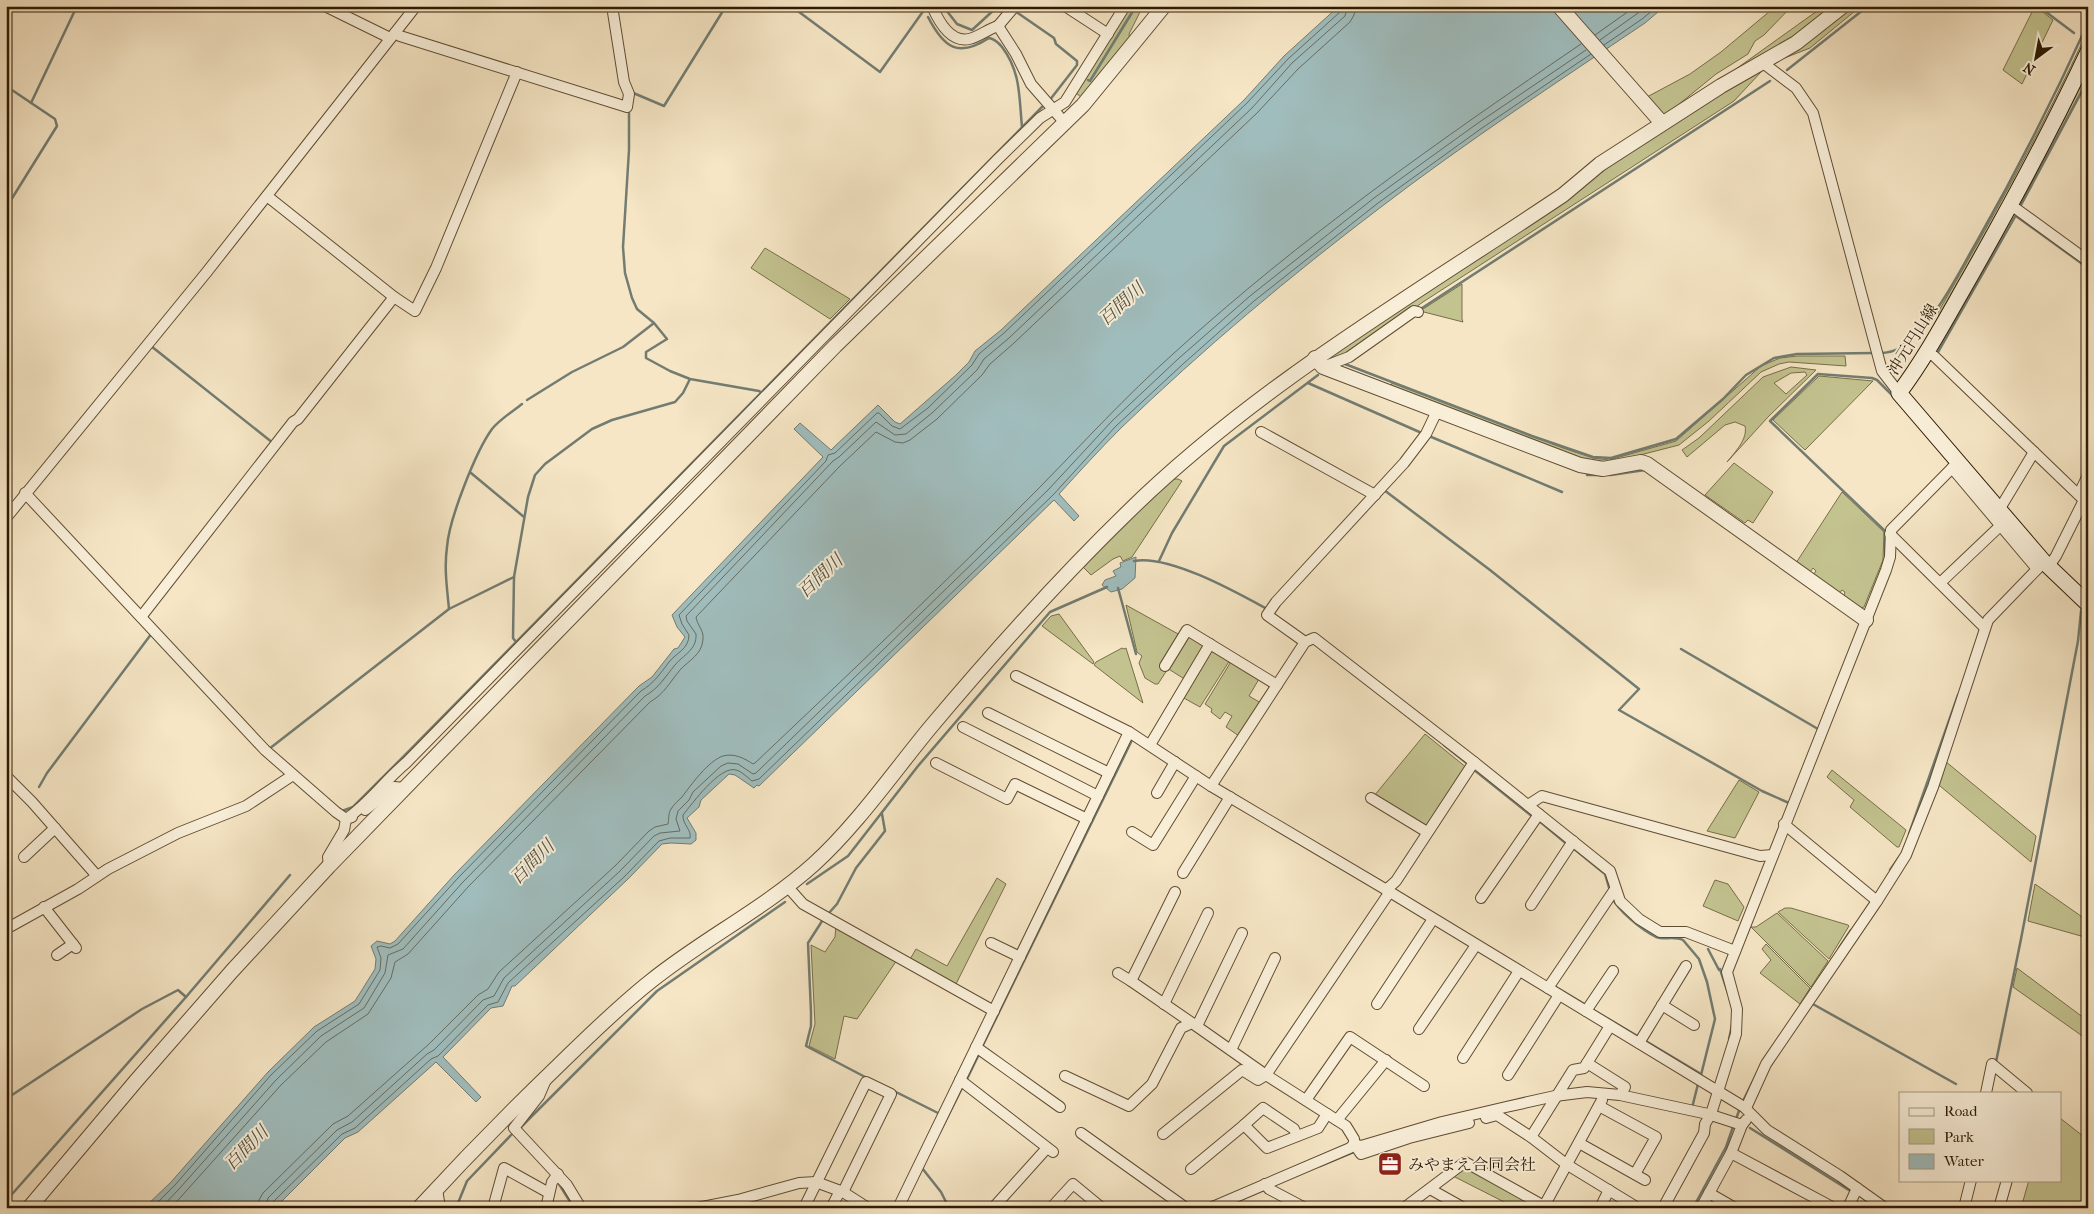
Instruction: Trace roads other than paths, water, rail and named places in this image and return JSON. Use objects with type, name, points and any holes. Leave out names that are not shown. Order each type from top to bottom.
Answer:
[{"type":"main road","name":"沖元円山線","points":[[2087,56],[2010,205],[1927,353],[1899,393],[1955,466],[1999,510],[2043,566],[2088,604]]},
{"type":"street","points":[[326,6],[396,35],[627,108],[629,94],[624,82],[612,6]]},
{"type":"street","points":[[6,518],[27,495],[200,280],[396,35],[416,6]]},
{"type":"street","points":[[932,6],[948,31],[959,39],[968,39],[998,26],[1015,6]]},
{"type":"street","points":[[1065,6],[1108,34]]},
{"type":"street","points":[[340,815],[356,812],[406,763],[998,159],[1040,118],[1064,102],[1125,6]]},
{"type":"street","points":[[29,1208],[194,1015],[329,866],[835,346],[1083,105],[1164,6]]},
{"type":"street","points":[[1559,6],[1658,118]]},
{"type":"street","points":[[419,1208],[498,1122],[615,1011],[655,978],[787,886],[815,863],[847,829],[932,726],[1028,615],[1117,523],[1192,452],[1319,362],[1563,195],[1658,118],[1763,63],[1796,42],[1843,6]]},
{"type":"street","points":[[998,26],[1016,54],[1031,84],[1065,123]]},
{"type":"street","points":[[1763,63],[1796,88],[1808,103],[1817,122],[1877,356],[1882,371],[1899,393]]},
{"type":"street","points":[[267,196],[394,297],[415,311],[425,293],[517,72]]},
{"type":"street","points":[[2010,205],[2088,261]]},
{"type":"street","points":[[141,617],[293,422],[298,419],[394,297]]},
{"type":"street","points":[[1319,362],[1349,356],[1417,312]]},
{"type":"street","points":[[1927,353],[1934,356],[2032,454],[2083,501]]},
{"type":"street","points":[[1319,362],[1438,411],[1592,469],[1615,468],[1641,462],[1647,464],[1866,620]]},
{"type":"street","points":[[1308,641],[1267,615],[1269,611],[1373,493],[1408,458],[1426,434],[1438,411]]},
{"type":"street","points":[[1261,432],[1373,493]]},
{"type":"street","points":[[1999,510],[2032,454]]},
{"type":"street","points":[[1664,1208],[1704,1133],[1705,1124],[1718,1091],[1736,1034],[1737,1009],[1727,972],[1886,570],[1890,558],[1891,530],[1955,466],[2000,526],[2043,566]]},
{"type":"street","points":[[1701,1208],[1731,1153],[1738,1123],[1766,1064],[1877,901],[1906,855],[1933,787],[1988,620],[2043,566],[2056,556],[2083,501],[2088,475]]},
{"type":"street","points":[[27,495],[264,750],[340,815],[344,830],[328,856],[329,866]]},
{"type":"street","points":[[1940,584],[2000,526]]},
{"type":"street","points":[[1890,534],[1986,628]]},
{"type":"street","points":[[1165,666],[1187,630],[1277,685]]},
{"type":"street","points":[[1212,783],[1277,685],[1308,641],[1314,638],[1472,765],[1528,805],[1537,817],[1571,844],[1610,871],[1612,892],[1638,919],[1660,932],[1686,932],[1735,951]]},
{"type":"street","points":[[1151,743],[1210,644]]},
{"type":"street","points":[[1016,676],[1151,743],[1196,776],[1212,783],[1230,797],[1389,889],[1433,919],[1519,971],[1550,985],[1559,995],[1588,1008],[1610,1026],[1641,1040],[1745,1108],[1767,1130],[1856,1191],[1885,1208]]},
{"type":"street","points":[[988,713],[1109,773]]},
{"type":"street","points":[[963,727],[1098,796]]},
{"type":"street","points":[[898,1208],[980,1049],[994,1011],[1129,732]]},
{"type":"street","points":[[1157,793],[1176,762]]},
{"type":"street","points":[[936,763],[1007,799],[1015,784],[1087,819]]},
{"type":"street","points":[[1163,1134],[1242,1070],[1258,1080],[1266,1074],[1472,765]]},
{"type":"street","points":[[6,929],[45,909],[97,876],[178,832],[246,806],[293,775]]},
{"type":"street","points":[[6,776],[97,876]]},
{"type":"street","points":[[1132,832],[1153,845],[1196,776]]},
{"type":"street","points":[[340,815],[358,816],[394,787],[404,788]]},
{"type":"street","points":[[1528,805],[1542,796],[1760,856],[1773,855]]},
{"type":"street","points":[[1183,873],[1230,797]]},
{"type":"street","points":[[1371,798],[1427,832]]},
{"type":"street","points":[[1481,898],[1537,817]]},
{"type":"street","points":[[1784,824],[1877,901]]},
{"type":"street","points":[[24,857],[55,828]]},
{"type":"street","points":[[1531,905],[1571,844]]},
{"type":"street","points":[[787,886],[803,904],[994,1011]]},
{"type":"street","points":[[1131,981],[1175,892]]},
{"type":"street","points":[[1550,985],[1612,892]]},
{"type":"street","points":[[45,909],[74,946],[57,955]]},
{"type":"street","points":[[1164,1004],[1208,913]]},
{"type":"street","points":[[1377,1004],[1433,919]]},
{"type":"street","points":[[1065,1076],[1129,1106],[1152,1084],[1181,1028],[1194,1024],[1242,933]]},
{"type":"street","points":[[991,943],[1020,957]]},
{"type":"street","points":[[1420,1029],[1476,945]]},
{"type":"street","points":[[1231,1050],[1275,958]]},
{"type":"street","points":[[1641,1040],[1686,966]]},
{"type":"street","points":[[1463,1058],[1519,971]]},
{"type":"street","points":[[1588,1008],[1613,971]]},
{"type":"street","points":[[1118,973],[1346,1126],[1362,1154],[1409,1138],[1496,1115],[1531,1137],[1566,1164],[1638,1208]]},
{"type":"street","points":[[1508,1075],[1559,995]]},
{"type":"street","points":[[1662,1005],[1694,1025]]},
{"type":"street","points":[[1531,1137],[1573,1070],[1584,1068],[1610,1026]]},
{"type":"street","points":[[1306,1100],[1350,1037],[1424,1086]]},
{"type":"street","points":[[980,1049],[1060,1106]]},
{"type":"street","points":[[1337,1120],[1386,1060]]},
{"type":"street","points":[[1587,1063],[1625,1087],[1620,1095]]},
{"type":"street","points":[[1986,1092],[1992,1064],[2026,1092]]},
{"type":"street","points":[[547,1076],[539,1096],[514,1128],[555,1177],[574,1196],[581,1208]]},
{"type":"street","points":[[804,1208],[866,1082],[891,1094],[831,1208]]},
{"type":"street","points":[[963,1082],[1050,1150],[994,1208]]},
{"type":"street","points":[[1210,1208],[1266,1187],[1350,1148],[1357,1148],[1442,1122],[1555,1096],[1587,1092],[1620,1095],[1710,1114],[1738,1123]]},
{"type":"street","points":[[1404,1208],[1465,1162],[1544,1207],[1600,1103],[1656,1137],[1635,1174]]},
{"type":"street","points":[[1191,1169],[1244,1126],[1262,1108],[1294,1129],[1297,1136]]},
{"type":"street","points":[[1244,1126],[1268,1148],[1318,1128],[1327,1114]]},
{"type":"street","points":[[1080,1133],[1186,1208]]},
{"type":"street","points":[[1579,1143],[1645,1180]]},
{"type":"street","points":[[1731,1153],[1834,1208]]},
{"type":"street","points":[[493,1208],[504,1168],[549,1193]]},
{"type":"street","points":[[546,1208],[555,1177]]},
{"type":"street","points":[[697,1208],[738,1200],[799,1182],[816,1182],[841,1192],[868,1208]]},
{"type":"street","points":[[1964,1208],[1970,1182]]},
{"type":"street","points":[[1999,1208],[2006,1182]]},
{"type":"street","points":[[1051,1208],[1073,1184],[1102,1208]]},
{"type":"street","points":[[1266,1187],[1304,1208]]},
{"type":"street","points":[[436,1189],[440,1208]]},
{"type":"street","points":[[1430,1189],[1464,1208]]},
{"type":"street","points":[[1600,1208],[1609,1190]]},
{"type":"street","points":[[1848,1208],[1856,1191]]},
{"type":"street","points":[[1709,1193],[1735,1208]]},
{"type":"water","name":"百間川","points":[[1339,6],[1665,6],[1645,23],[1511,113],[1413,183],[1347,233],[1215,342],[1121,428],[1059,494],[1079,516],[1074,521],[1054,500],[759,786],[757,785],[754,788],[735,775],[729,774],[701,800],[699,807],[687,818],[696,833],[696,840],[691,844],[662,844],[628,879],[515,986],[512,986],[503,1006],[491,1008],[443,1057],[481,1097],[476,1102],[436,1062],[358,1132],[345,1138],[275,1208],[144,1208],[171,1182],[268,1072],[314,1027],[355,1001],[375,969],[376,959],[371,946],[377,941],[390,944],[395,941],[455,874],[639,686],[652,677],[674,649],[678,648],[685,637],[677,627],[672,615],[823,457],[794,429],[800,423],[831,450],[878,405],[895,422],[900,424],[956,375],[969,362],[975,351],[1001,330],[1244,100],[1284,56]]},
{"type":"water","points":[[1136,557],[1135,578],[1122,589],[1111,592],[1102,585],[1105,580],[1116,576],[1113,571],[1121,567],[1120,563]]},
{"type":"waterway","points":[[31,103],[77,6]]},
{"type":"waterway","points":[[718,6],[724,10]]},
{"type":"waterway","points":[[631,92],[664,106],[726,6]]},
{"type":"waterway","points":[[791,6],[880,72],[924,10],[922,6]]},
{"type":"waterway","points":[[943,6],[957,24],[972,30],[996,8],[1004,14]]},
{"type":"waterway","points":[[1088,80],[1090,81],[1136,6]]},
{"type":"waterway","points":[[1787,70],[1868,6]]},
{"type":"waterway","points":[[2038,6],[2074,33]]},
{"type":"waterway","points":[[1015,11],[1054,38],[1056,44],[1077,61],[1077,65],[1049,101]]},
{"type":"waterway","points":[[928,17],[940,36],[953,47],[969,48],[989,38],[1001,45],[1016,75],[1022,127]]},
{"type":"waterway","points":[[1880,353],[1896,350],[1913,337],[1925,325],[1944,299],[2020,162],[2088,23]]},
{"type":"waterway","points":[[2021,205],[2088,80]]},
{"type":"waterway","points":[[1419,310],[1770,81]]},
{"type":"waterway","points":[[6,86],[55,119],[57,126],[6,208]]},
{"type":"waterway","points":[[342,811],[353,807],[411,749],[1042,107]]},
{"type":"waterway","points":[[627,110],[629,110],[629,150],[623,247],[625,273],[637,309],[654,323],[667,339],[646,352],[646,358],[690,379],[762,393]]},
{"type":"waterway","points":[[1937,354],[2016,215]]},
{"type":"waterway","points":[[2016,216],[2088,268]]},
{"type":"waterway","points":[[527,400],[572,372],[623,347],[654,323]]},
{"type":"waterway","points":[[151,346],[273,443]]},
{"type":"waterway","points":[[1345,364],[1532,436],[1593,457],[1611,458],[1676,439],[1723,399],[1746,375],[1774,358],[1797,354],[1874,353]]},
{"type":"waterway","points":[[1885,555],[1885,531],[1770,421],[1818,374],[1872,378],[1877,380],[1894,397]]},
{"type":"waterway","points":[[1159,561],[1172,533],[1224,446],[1318,375]]},
{"type":"waterway","points":[[516,642],[513,638],[514,577],[528,497],[535,475],[545,464],[592,429],[612,420],[675,402],[683,393],[690,379]]},
{"type":"waterway","points":[[1308,383],[1424,434]]},
{"type":"waterway","points":[[449,609],[446,555],[449,535],[464,486],[478,453],[492,429],[522,404]]},
{"type":"waterway","points":[[1429,436],[1562,492]]},
{"type":"waterway","points":[[1587,475],[1611,475],[1645,470]]},
{"type":"waterway","points":[[471,473],[524,517]]},
{"type":"waterway","points":[[1384,490],[1490,570],[1639,689],[1619,710],[1762,791],[1789,803]]},
{"type":"waterway","points":[[1134,561],[1148,560],[1183,569],[1220,584],[1267,609]]},
{"type":"waterway","points":[[269,749],[449,609],[514,577]]},
{"type":"waterway","points":[[807,884],[848,856],[918,766],[1050,612],[1107,587]]},
{"type":"waterway","points":[[1118,588],[1136,654]]},
{"type":"waterway","points":[[1996,1062],[2078,641],[2081,611],[2084,608]]},
{"type":"waterway","points":[[39,787],[47,773],[152,633]]},
{"type":"waterway","points":[[1681,649],[1818,729]]},
{"type":"waterway","points":[[1909,834],[1958,695]]},
{"type":"waterway","points":[[982,1047],[1132,740]]},
{"type":"waterway","points":[[1444,745],[1469,765]]},
{"type":"waterway","points":[[1473,769],[1533,817]]},
{"type":"waterway","points":[[828,914],[837,904],[856,868],[885,831],[882,814]]},
{"type":"waterway","points":[[1538,820],[1568,845]]},
{"type":"waterway","points":[[1573,848],[1605,874],[1610,891]]},
{"type":"waterway","points":[[1890,870],[1902,853]]},
{"type":"waterway","points":[[6,1099],[142,1009],[178,990],[186,997],[290,875]]},
{"type":"waterway","points":[[1612,897],[1625,914],[1644,930],[1659,938],[1683,940],[1699,959],[1707,982],[1715,1019],[1701,1075]]},
{"type":"waterway","points":[[519,1129],[657,991],[785,902]]},
{"type":"waterway","points":[[824,918],[808,943],[811,1026],[806,1046],[869,1079]]},
{"type":"waterway","points":[[1839,948],[1851,930]]},
{"type":"waterway","points":[[1708,949],[1719,970]]},
{"type":"waterway","points":[[1720,969],[1728,993]]},
{"type":"waterway","points":[[1556,987],[1586,1005]]},
{"type":"waterway","points":[[6,1201],[186,997]]},
{"type":"waterway","points":[[1811,1003],[1956,1084]]},
{"type":"waterway","points":[[1590,1008],[1639,1037]]},
{"type":"waterway","points":[[1729,1039],[1732,1025]]},
{"type":"waterway","points":[[1644,1040],[1701,1074]]},
{"type":"waterway","points":[[966,1081],[980,1052]]},
{"type":"waterway","points":[[1742,1103],[1761,1065]]},
{"type":"waterway","points":[[1692,1108],[1698,1084]]},
{"type":"waterway","points":[[940,1132],[963,1086]]},
{"type":"waterway","points":[[894,1091],[940,1114]]},
{"type":"waterway","points":[[1736,1119],[1740,1108]]},
{"type":"waterway","points":[[1693,1208],[1726,1147],[1734,1124]]},
{"type":"waterway","points":[[1750,1128],[1852,1192]]},
{"type":"waterway","points":[[456,1208],[467,1181],[513,1133]]},
{"type":"waterway","points":[[1320,1166],[1356,1151]]},
{"type":"waterway","points":[[922,1168],[941,1192],[949,1208]]},
{"type":"waterway","points":[[559,1184],[574,1208]]},
{"type":"place","name":"みやまえ合同会社","points":[[1390,1164]]}]
